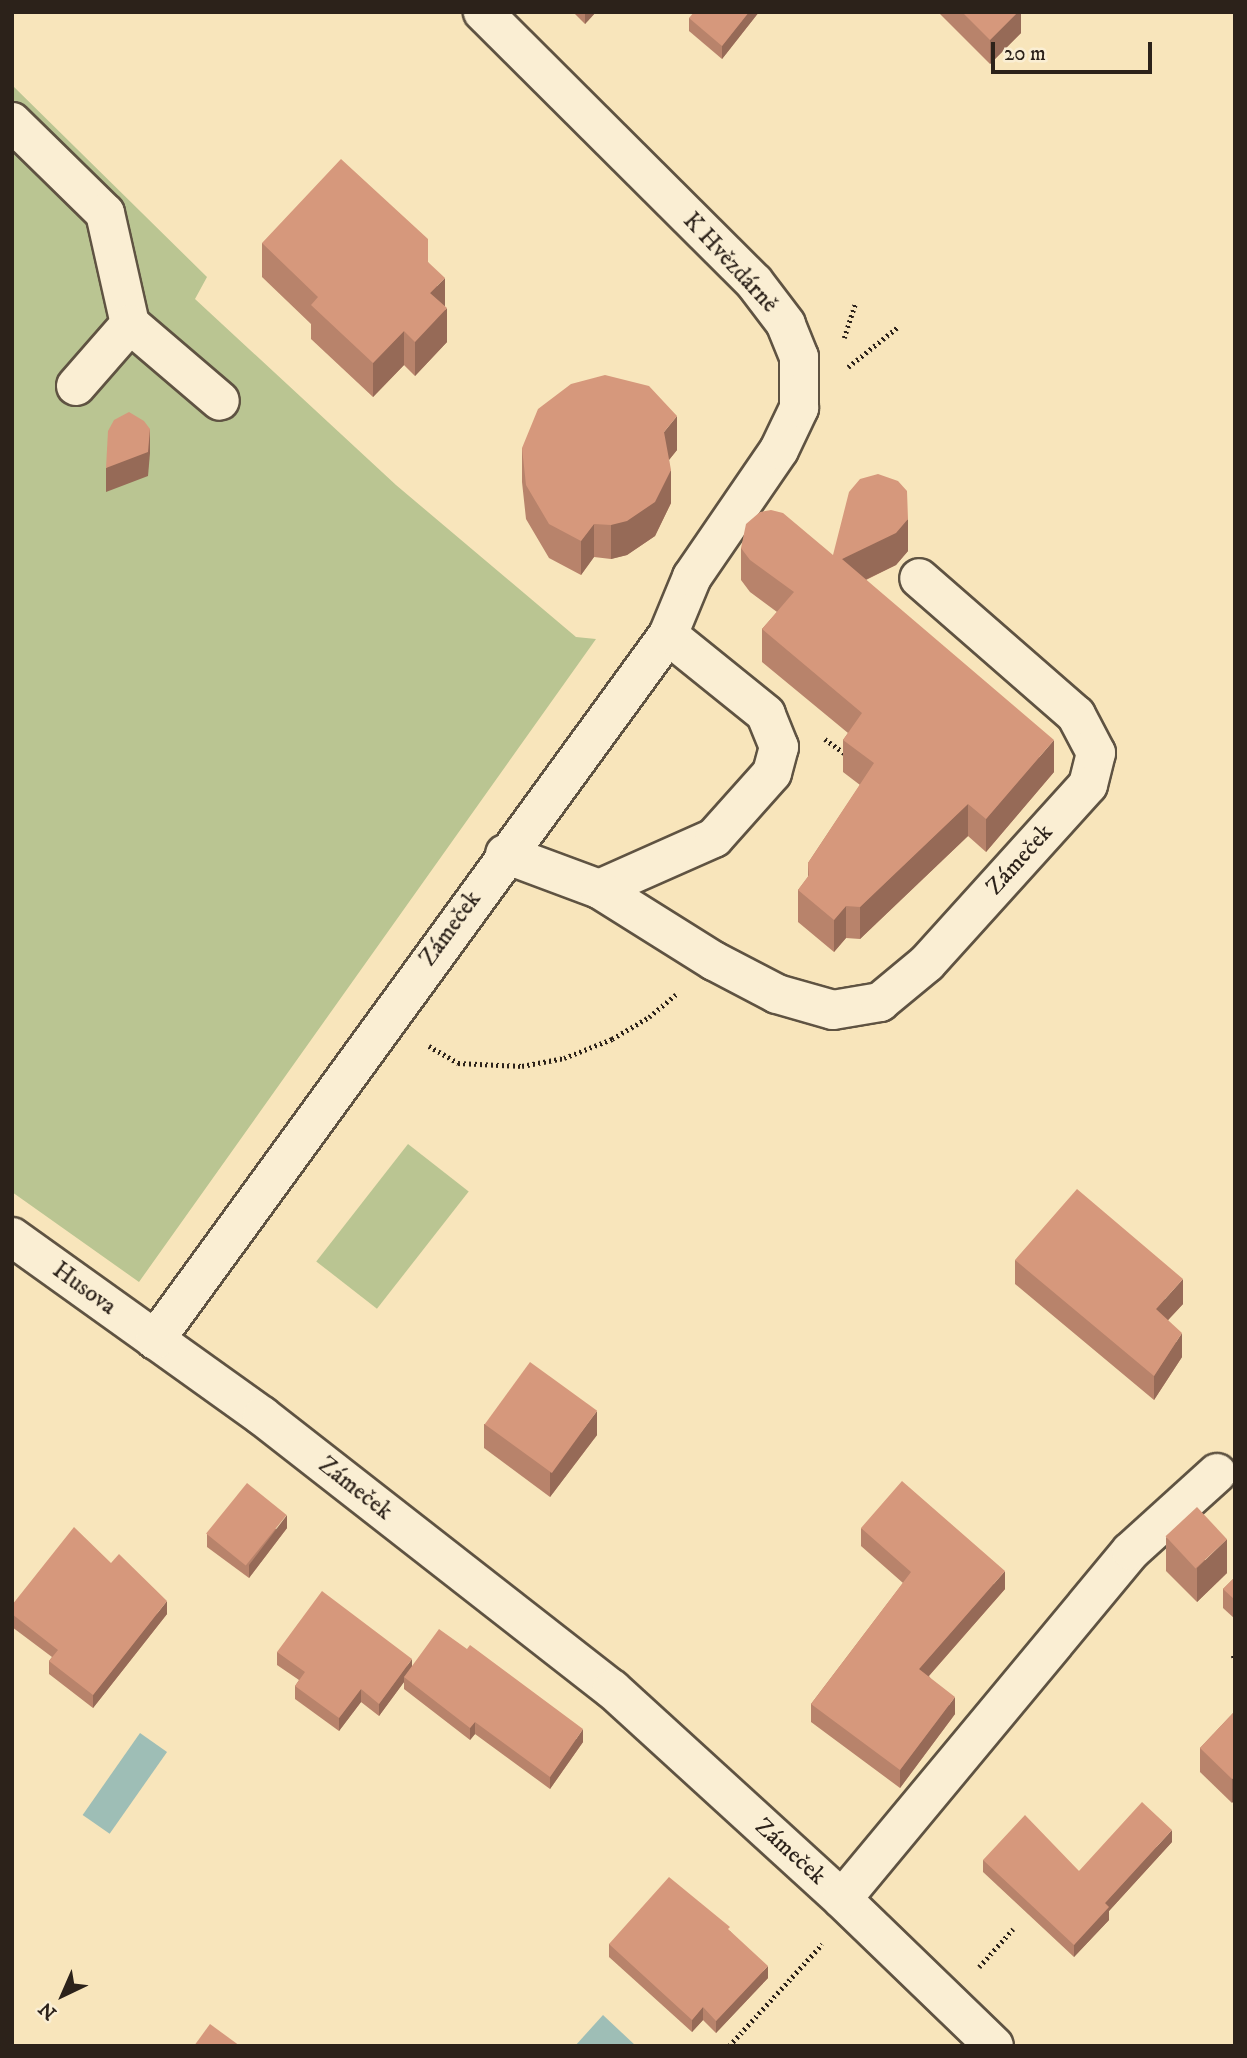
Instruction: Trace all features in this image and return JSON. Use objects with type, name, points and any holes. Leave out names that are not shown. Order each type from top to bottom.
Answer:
[{"type":"street","name":"K Hvězdárně","points":[[483,12],[754,282],[786,324],[799,357],[799,408],[779,450],[692,577],[668,635],[615,705]]},
{"type":"street","points":[[12,122],[106,213],[130,324],[220,401]]},
{"type":"street","points":[[76,386],[130,324]]},
{"type":"street","name":"Zámeček","points":[[505,854],[599,889],[714,961],[777,994],[833,1010],[880,1002],[927,963],[1088,785],[1096,754],[1076,715],[919,578]]},
{"type":"street","points":[[599,889],[714,838],[772,773],[779,747],[766,713],[668,635]]},
{"type":"street","name":"Zámeček","points":[[615,705],[155,1340],[262,1416],[612,1689],[842,1899],[994,2046]]},
{"type":"street","name":"Husova","points":[[12,1237],[155,1340]]},
{"type":"street","points":[[842,1899],[1131,1551],[1217,1473]]},
{"type":"path","points":[[836,748],[853,759]]},
{"type":"path","points":[[386,1020],[458,1063],[522,1066],[564,1058],[612,1039],[649,1017],[714,961]]},
{"type":"path","points":[[729,2046],[820,1947]]},
{"type":"green space","points":[[12,85],[207,277],[195,299],[396,485],[576,637],[596,639],[139,1282],[12,1192]]},
{"type":"green space","points":[[408,1144],[469,1191],[377,1309],[316,1261]]},
{"type":"water","points":[[140,1733],[167,1752],[110,1834],[83,1815]]},
{"type":"water","points":[[603,2015],[636,2046],[575,2046]]},
{"type":"building","points":[[694,12],[749,12],[722,46],[689,18]]},
{"type":"building","points":[[962,12],[1018,12],[990,40]]},
{"type":"building","points":[[341,159],[428,239],[428,262],[445,278],[430,293],[447,308],[415,342],[404,331],[373,363],[311,305],[318,297],[262,243]]},
{"type":"building","points":[[605,375],[649,386],[677,416],[664,432],[671,470],[655,502],[627,521],[611,525],[594,524],[581,541],[549,524],[526,485],[522,448],[538,409],[571,384]]},
{"type":"building","points":[[129,412],[144,421],[150,429],[148,452],[106,468],[108,431],[114,420]]},
{"type":"building","points":[[878,474],[898,481],[907,491],[908,519],[896,533],[842,559],[1054,740],[986,819],[968,804],[860,907],[846,906],[834,920],[798,890],[809,875],[808,863],[874,763],[843,740],[862,713],[762,629],[794,592],[750,560],[741,548],[746,524],[760,512],[771,510],[783,513],[833,555],[849,492],[860,479]]},
{"type":"building","points":[[1077,1189],[1183,1279],[1156,1309],[1182,1333],[1154,1376],[1015,1260]]},
{"type":"building","points":[[530,1362],[597,1411],[552,1473],[485,1424]]},
{"type":"building","points":[[902,1481],[1005,1571],[919,1669],[955,1697],[900,1770],[811,1704],[911,1572],[861,1528]]},
{"type":"building","points":[[247,1483],[287,1515],[246,1566],[206,1534]]},
{"type":"building","points":[[1197,1507],[1227,1539],[1196,1569],[1166,1536]]},
{"type":"building","points":[[74,1527],[111,1563],[119,1554],[167,1601],[93,1695],[49,1661],[58,1650],[12,1614],[12,1605]]},
{"type":"building","points":[[1235,1577],[1235,1600],[1223,1589]]},
{"type":"building","points":[[322,1591],[412,1659],[379,1704],[361,1689],[339,1718],[295,1686],[305,1672],[277,1652]]},
{"type":"building","points":[[439,1629],[467,1649],[470,1645],[583,1729],[550,1777],[475,1722],[470,1728],[404,1677]]},
{"type":"building","points":[[1234,1712],[1235,1776],[1232,1779],[1200,1748]]},
{"type":"building","points":[[1142,1802],[1172,1830],[1105,1903],[1109,1907],[1074,1945],[983,1860],[1025,1815],[1079,1871]]},
{"type":"building","points":[[669,1877],[730,1927],[728,1929],[768,1966],[716,2021],[703,2007],[692,2020],[609,1944]]},
{"type":"building","points":[[210,2024],[240,2046],[194,2046]]}]
